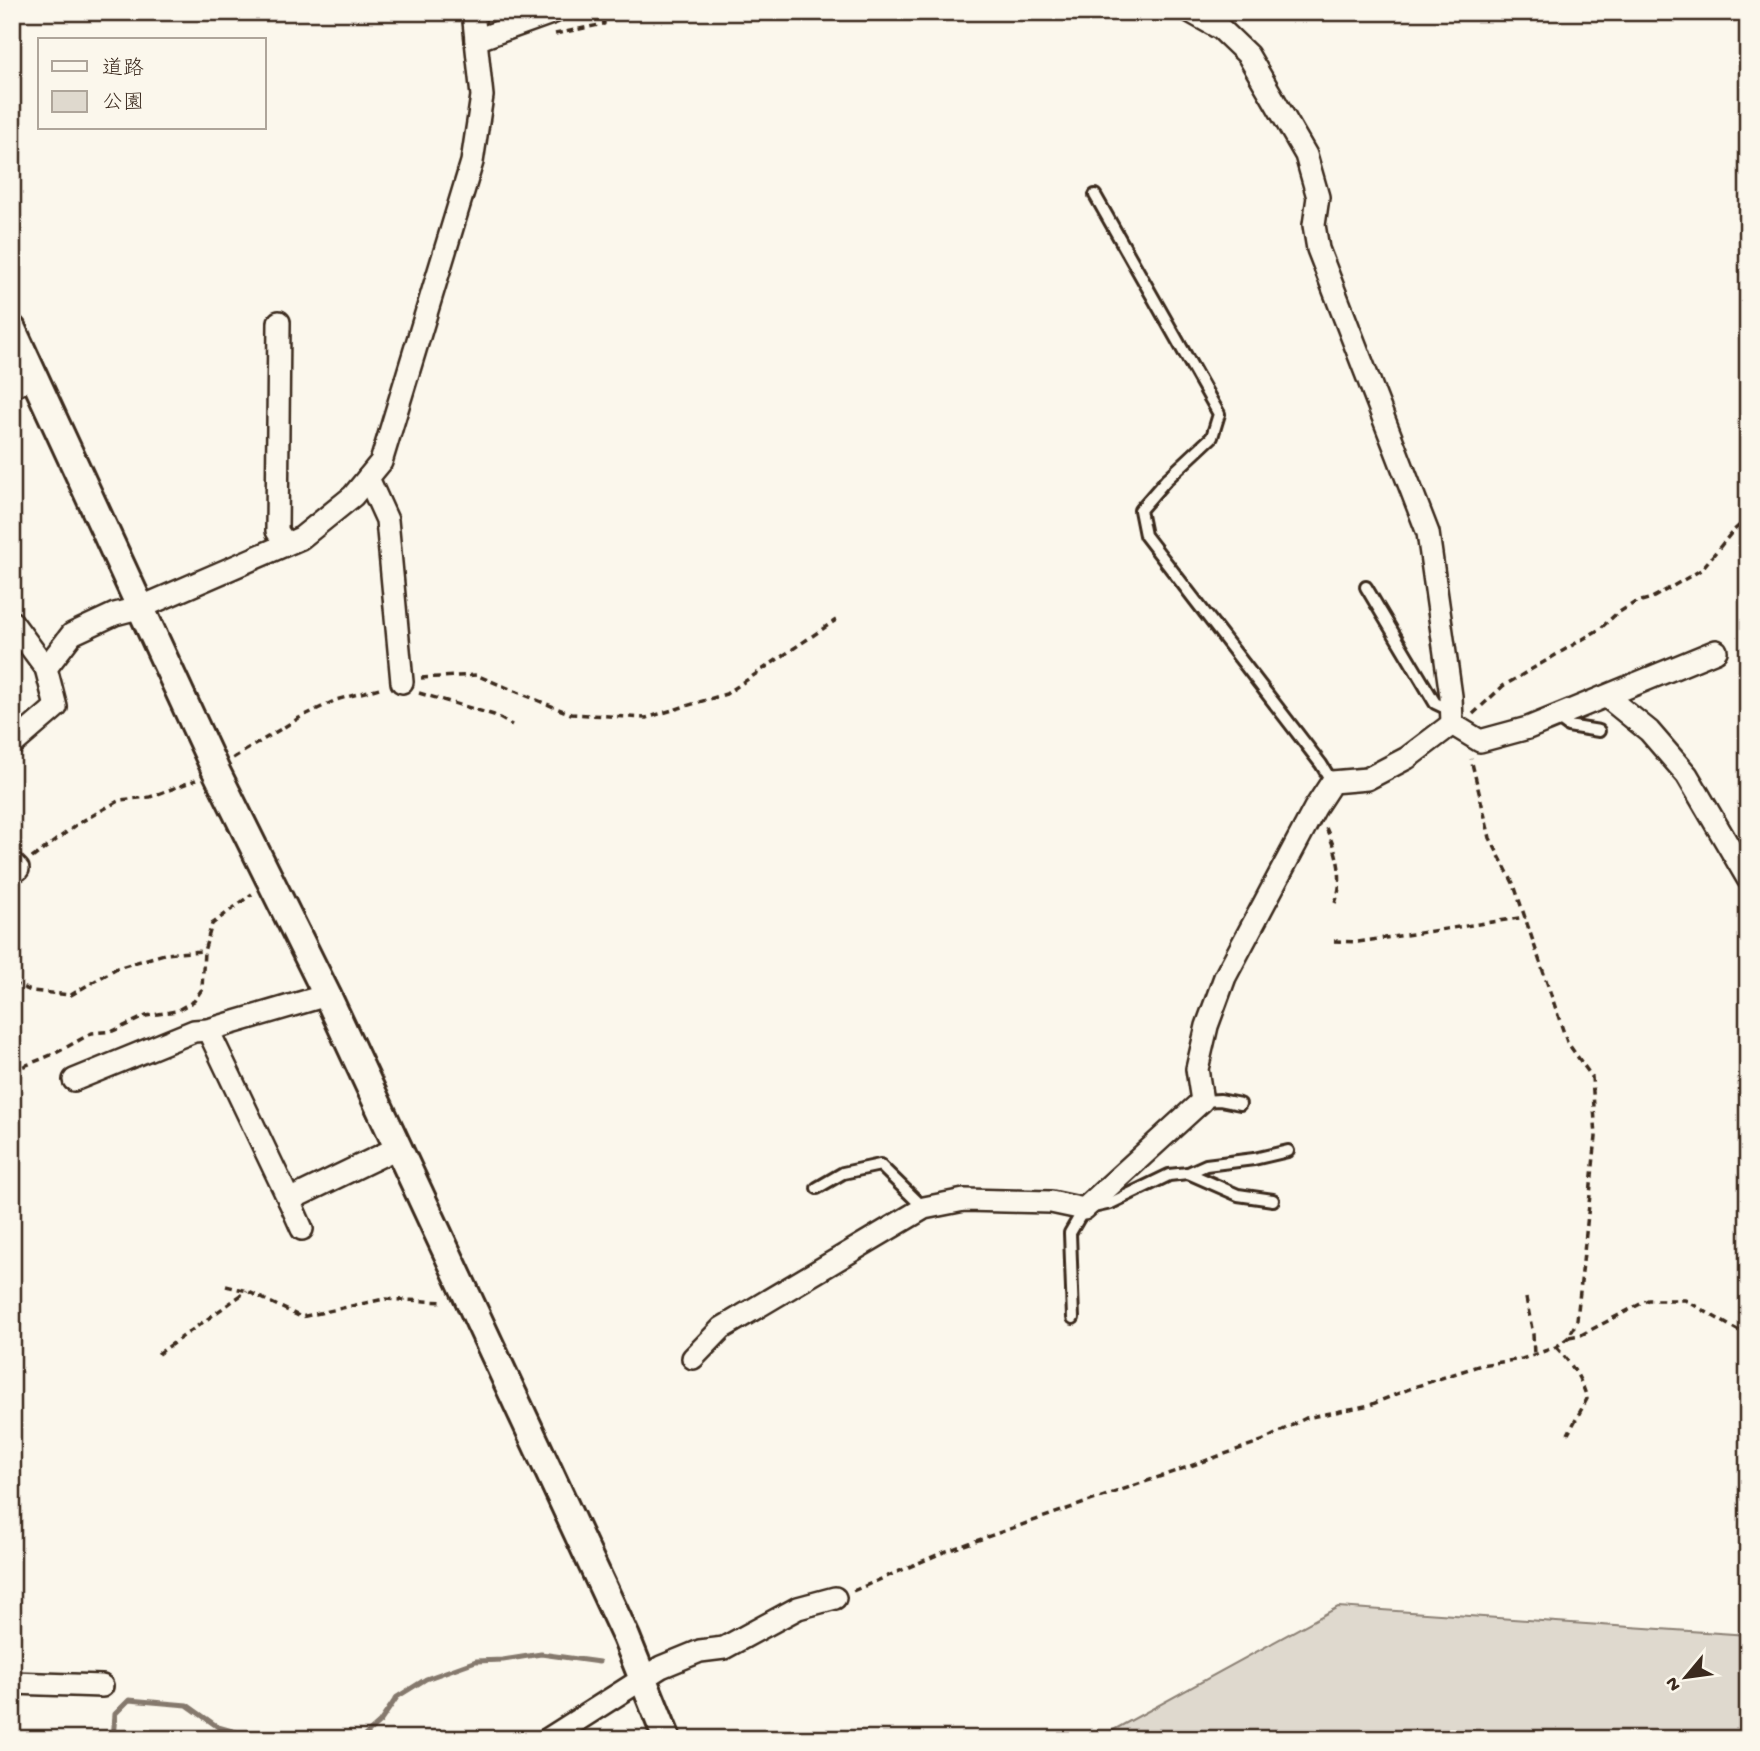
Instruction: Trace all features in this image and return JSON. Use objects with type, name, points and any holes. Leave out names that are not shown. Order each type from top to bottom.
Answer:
[{"type":"street","points":[[46,668],[72,634],[115,614],[142,607],[301,538],[353,496],[381,462],[472,162],[482,96],[473,12]]},
{"type":"street","points":[[476,40],[554,12]]},
{"type":"street","points":[[1191,12],[1221,29],[1248,55],[1306,155],[1318,197],[1314,225],[1318,250],[1428,533],[1452,718],[1480,741],[1528,728],[1716,651]]},
{"type":"street","points":[[279,322],[277,531],[286,544]]},
{"type":"street","points":[[12,329],[23,381],[142,607],[215,769],[327,995],[626,1637],[667,1739]]},
{"type":"street","points":[[368,478],[387,520],[402,681]]},
{"type":"street","points":[[12,622],[46,668],[56,707],[12,745]]},
{"type":"street","points":[[1607,697],[1649,731],[1687,775],[1748,879]]},
{"type":"street","points":[[693,1358],[722,1328],[924,1208],[964,1200],[1051,1202],[1084,1209],[1202,1101],[1197,1069],[1207,1026],[1225,977],[1315,808],[1332,782],[1367,779],[1407,758],[1452,718]]},
{"type":"street","points":[[74,1080],[194,1031],[208,1030],[327,995]]},
{"type":"street","points":[[208,1030],[302,1229]]},
{"type":"street","points":[[289,1200],[397,1148]]},
{"type":"street","points":[[548,1739],[661,1667],[691,1655],[724,1648],[798,1608],[835,1598]]},
{"type":"street","points":[[12,1683],[102,1686]]},
{"type":"lane","points":[[1095,195],[1219,414],[1212,437],[1166,480],[1140,510],[1145,535],[1332,782]]},
{"type":"lane","points":[[1366,587],[1436,703],[1452,718]]},
{"type":"lane","points":[[1556,717],[1568,726],[1599,731]]},
{"type":"lane","points":[[1202,1101],[1220,1100],[1240,1104]]},
{"type":"lane","points":[[1073,1318],[1070,1233],[1084,1209],[1111,1203],[1170,1175],[1188,1173],[1206,1165],[1254,1159],[1288,1150]]},
{"type":"lane","points":[[817,1188],[843,1172],[880,1165],[924,1208]]},
{"type":"lane","points":[[1188,1173],[1238,1195],[1273,1200]]},
{"type":"path","points":[[835,1598],[944,1552],[1262,1441],[1306,1418],[1370,1405],[1414,1387],[1481,1366],[1534,1355],[1556,1347],[1569,1337],[1577,1320],[1596,1137],[1592,1077],[1567,1042],[1514,885],[1490,838],[1468,749],[1452,718],[1469,718],[1503,686],[1600,629],[1625,608],[1652,598],[1701,570],[1733,531],[1748,518]]},
{"type":"path","points":[[15,866],[79,823],[120,800],[150,797],[192,782],[299,718],[336,700],[402,681],[476,675],[571,715],[646,718],[726,694],[836,620]]},
{"type":"path","points":[[402,681],[417,693],[494,715],[512,725]]},
{"type":"path","points":[[1315,808],[1335,849],[1341,888],[1335,903]]},
{"type":"path","points":[[12,1070],[56,1053],[92,1033],[113,1031],[146,1016],[176,1011],[194,1001],[202,989],[204,951],[212,924],[270,880]]},
{"type":"path","points":[[1334,941],[1358,942],[1526,918]]},
{"type":"path","points":[[12,983],[31,991],[71,995],[117,968],[164,954],[204,951]]},
{"type":"path","points":[[226,1286],[247,1291],[302,1317],[384,1299],[437,1301],[471,1306]]},
{"type":"path","points":[[158,1354],[247,1291]]},
{"type":"path","points":[[1526,1298],[1534,1355]]},
{"type":"path","points":[[1569,1337],[1581,1335],[1648,1300],[1685,1300],[1748,1336]]},
{"type":"path","points":[[1556,1347],[1568,1360],[1584,1387],[1587,1399],[1568,1434]]},
{"type":"green space","points":[[1338,1607],[1748,1635],[1748,1739],[1097,1739]]},
{"type":"waterway","points":[[361,1739],[380,1722],[397,1697],[426,1679],[476,1661],[541,1654],[599,1662]]},
{"type":"waterway","points":[[113,1739],[115,1714],[129,1700],[187,1705],[218,1727],[260,1739]]}]
